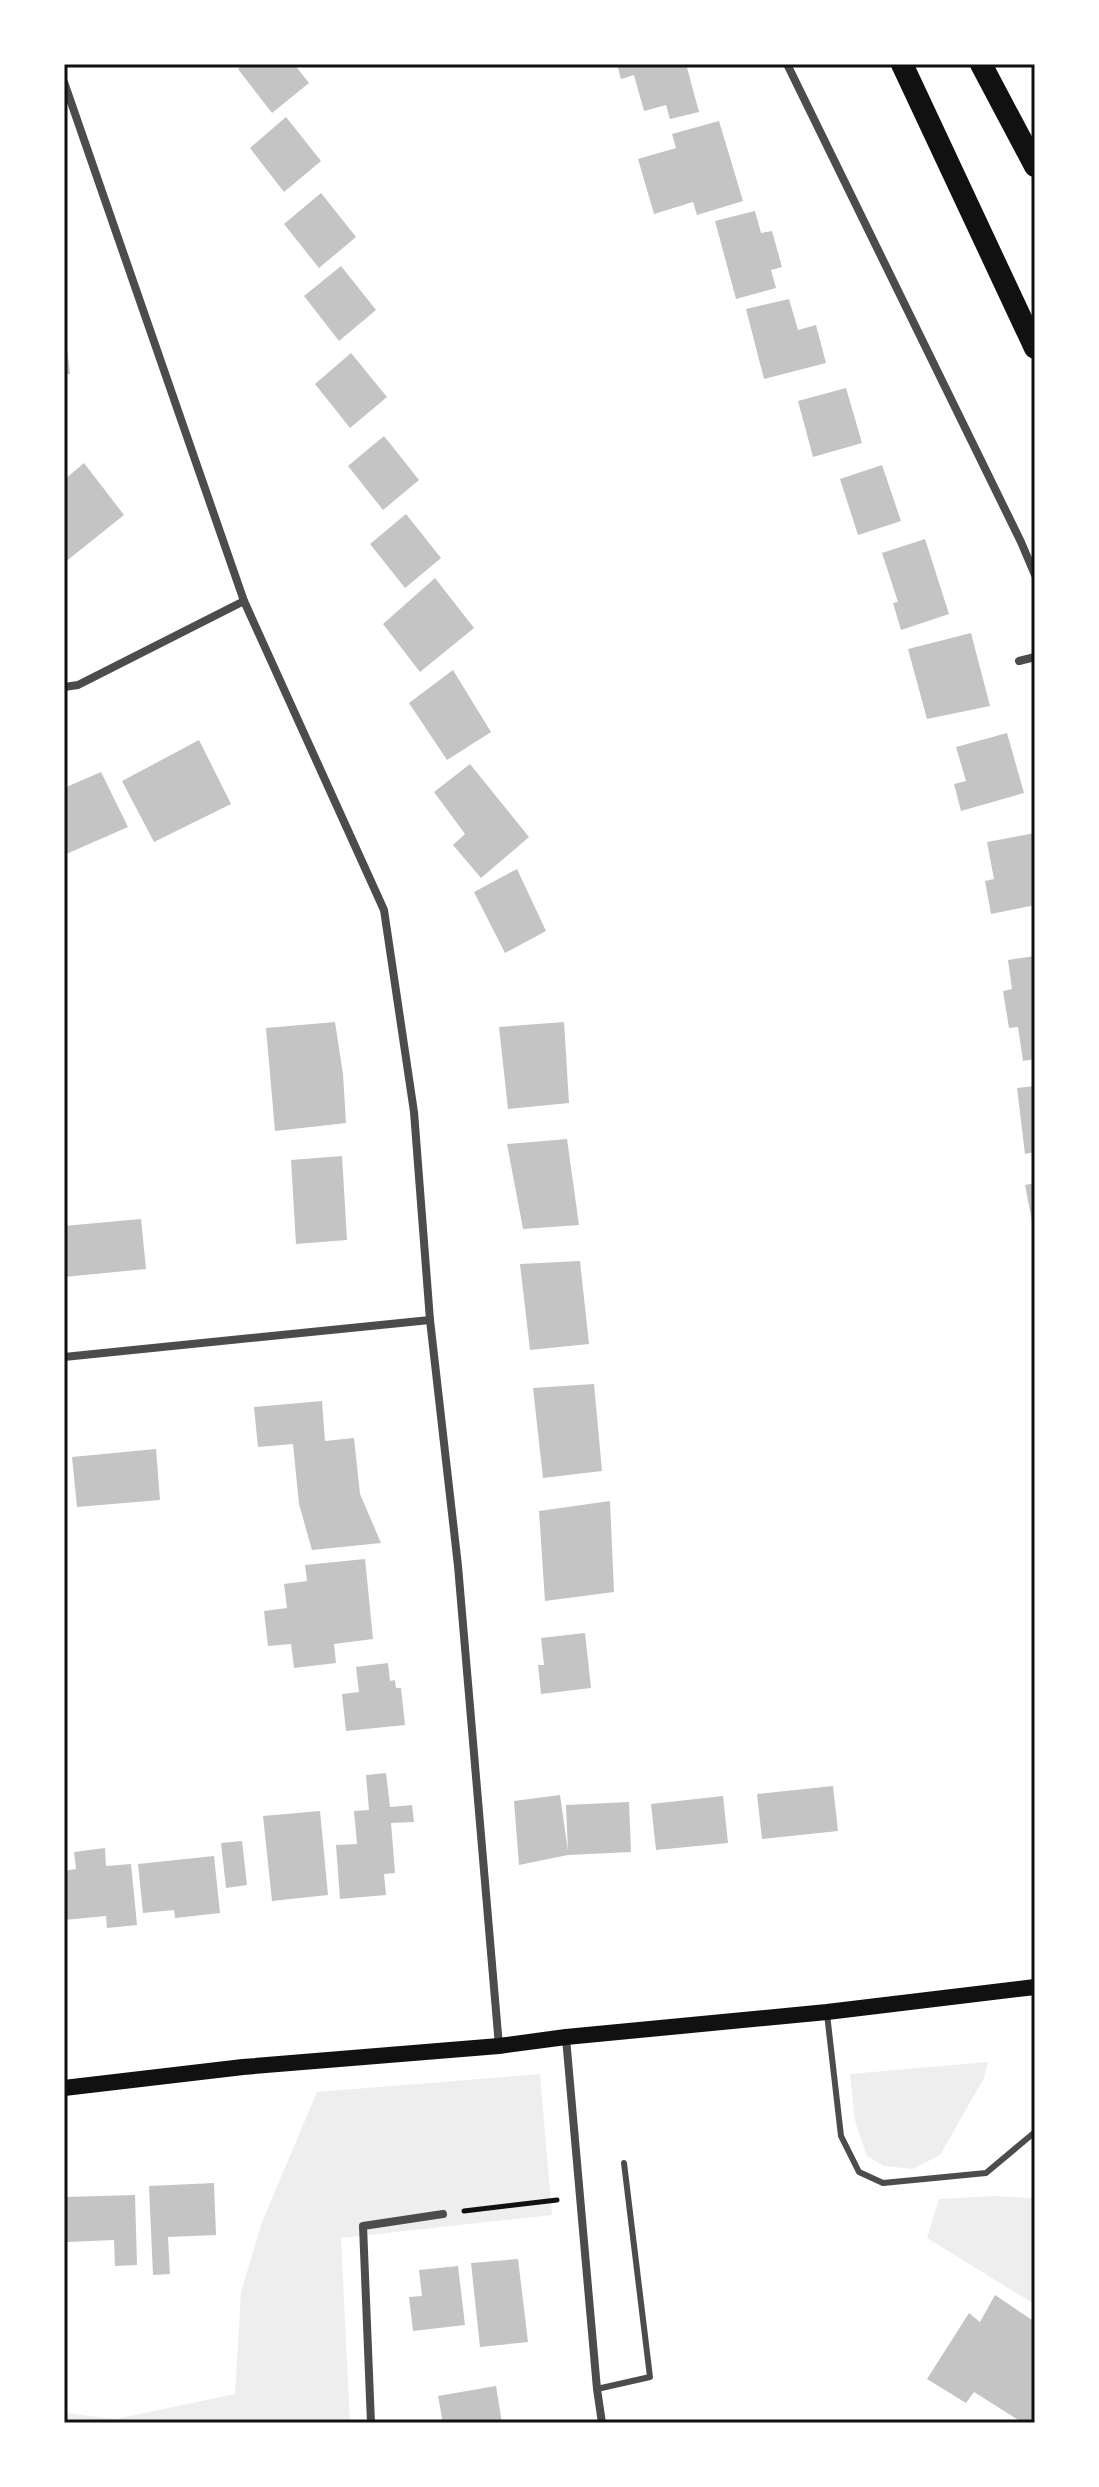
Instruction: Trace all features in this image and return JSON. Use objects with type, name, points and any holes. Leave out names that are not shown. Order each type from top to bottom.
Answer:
[{"type":"highway","points":[[902,64],[1035,348]]},
{"type":"highway","points":[[981,64],[1035,166]]},
{"type":"main road","points":[[64,2088],[243,2067],[499,2046],[827,2012],[1035,1987]]},
{"type":"street","points":[[787,64],[1035,575]]},
{"type":"street","points":[[64,82],[244,601],[384,910],[414,1112],[430,1320],[458,1566],[499,2046]]},
{"type":"street","points":[[64,687],[78,685],[244,601]]},
{"type":"street","points":[[1019,661],[1035,657]]},
{"type":"street","points":[[64,1357],[430,1320]]},
{"type":"street","points":[[566,2037],[602,2423]]},
{"type":"street","points":[[371,2423],[363,2226],[443,2214]]},
{"type":"lane","points":[[827,2012],[841,2136],[859,2172],[883,2183],[986,2173],[1035,2132]]},
{"type":"lane","points":[[597,2389],[650,2377],[624,2163]]},
{"type":"path","points":[[443,2214],[580,2197]]},
{"type":"shaded area","points":[[988,2062],[984,2078],[940,2155],[913,2169],[884,2166],[867,2156],[855,2121],[850,2074]]},
{"type":"shaded area","points":[[540,2074],[552,2215],[341,2238],[350,2423],[64,2423],[64,2413],[116,2419],[235,2394],[241,2292],[262,2222],[317,2092]]},
{"type":"shaded area","points":[[1035,2195],[1035,2297],[1031,2302],[927,2238],[939,2199],[1030,2198]]},
{"type":"building","points":[[244,64],[294,64],[309,83],[272,113],[238,69]]},
{"type":"building","points":[[617,64],[686,64],[699,112],[670,119],[666,105],[644,111],[634,75],[621,79]]},
{"type":"building","points":[[286,117],[321,161],[284,192],[250,148]]},
{"type":"building","points":[[719,121],[743,201],[697,215],[693,202],[654,214],[638,159],[676,148],[672,134]]},
{"type":"building","points":[[321,193],[356,237],[319,268],[284,224]]},
{"type":"building","points":[[755,211],[761,233],[772,231],[782,267],[771,270],[776,288],[736,299],[715,221]]},
{"type":"building","points":[[341,266],[376,310],[339,341],[304,296]]},
{"type":"building","points":[[789,299],[798,330],[816,325],[826,363],[764,379],[746,309]]},
{"type":"building","points":[[66,340],[70,374],[64,374]]},
{"type":"building","points":[[351,353],[387,397],[350,428],[315,384]]},
{"type":"building","points":[[846,388],[862,443],[813,457],[798,401]]},
{"type":"building","points":[[384,436],[419,480],[383,510],[348,466]]},
{"type":"building","points":[[84,463],[124,515],[64,563],[64,480]]},
{"type":"building","points":[[882,465],[901,521],[858,535],[840,479]]},
{"type":"building","points":[[406,514],[441,558],[405,588],[370,544]]},
{"type":"building","points":[[925,539],[949,614],[901,630],[893,603],[898,602],[882,553]]},
{"type":"building","points":[[435,578],[474,628],[420,672],[383,624]]},
{"type":"building","points":[[971,633],[990,706],[927,719],[908,649]]},
{"type":"building","points":[[453,670],[491,732],[447,760],[409,703]]},
{"type":"building","points":[[1007,733],[1024,793],[961,811],[954,784],[966,781],[956,747]]},
{"type":"building","points":[[199,740],[231,804],[154,842],[122,781]]},
{"type":"building","points":[[470,764],[529,837],[481,878],[453,845],[465,834],[434,792]]},
{"type":"building","points":[[101,772],[128,827],[64,855],[64,788]]},
{"type":"building","points":[[1035,833],[1035,905],[991,914],[985,881],[994,879],[987,842]]},
{"type":"building","points":[[517,869],[546,931],[505,953],[474,892]]},
{"type":"building","points":[[1035,956],[1035,1059],[1023,1061],[1018,1027],[1009,1028],[1003,991],[1012,989],[1008,960]]},
{"type":"building","points":[[335,1022],[346,1123],[275,1131],[266,1028]]},
{"type":"building","points":[[564,1022],[569,1103],[508,1109],[499,1027]]},
{"type":"building","points":[[1035,1086],[1035,1152],[1025,1154],[1017,1088]]},
{"type":"building","points":[[567,1139],[579,1225],[523,1229],[507,1144]]},
{"type":"building","points":[[342,1156],[347,1240],[296,1244],[291,1160]]},
{"type":"building","points":[[1035,1183],[1035,1231],[1034,1231],[1025,1185]]},
{"type":"building","points":[[141,1219],[146,1269],[64,1277],[64,1226]]},
{"type":"building","points":[[580,1261],[589,1344],[530,1350],[520,1264]]},
{"type":"building","points":[[594,1384],[602,1471],[543,1478],[533,1388]]},
{"type":"building","points":[[322,1401],[325,1441],[354,1438],[360,1494],[381,1543],[312,1550],[299,1504],[293,1444],[258,1447],[254,1407]]},
{"type":"building","points":[[156,1449],[160,1500],[77,1507],[72,1457]]},
{"type":"building","points":[[610,1501],[614,1592],[545,1601],[539,1511]]},
{"type":"building","points":[[365,1559],[373,1639],[334,1644],[336,1663],[294,1668],[291,1644],[268,1646],[264,1611],[287,1608],[284,1584],[307,1581],[305,1565]]},
{"type":"building","points":[[585,1633],[591,1688],[541,1694],[538,1665],[544,1665],[541,1638]]},
{"type":"building","points":[[388,1663],[390,1681],[395,1680],[396,1688],[401,1688],[405,1725],[346,1731],[342,1694],[359,1692],[356,1667]]},
{"type":"building","points":[[386,1773],[390,1807],[412,1805],[414,1822],[391,1823],[395,1873],[384,1874],[386,1895],[340,1899],[336,1845],[357,1844],[354,1811],[369,1810],[366,1775]]},
{"type":"building","points":[[833,1786],[838,1831],[762,1839],[757,1794]]},
{"type":"building","points":[[560,1795],[568,1851],[566,1805],[629,1802],[631,1852],[568,1855],[519,1865],[514,1801]]},
{"type":"building","points":[[723,1796],[728,1843],[656,1850],[651,1804]]},
{"type":"building","points":[[320,1811],[328,1895],[272,1901],[263,1816]]},
{"type":"building","points":[[242,1841],[247,1885],[226,1888],[221,1843]]},
{"type":"building","points":[[105,1848],[106,1866],[131,1864],[137,1925],[107,1928],[106,1916],[64,1920],[64,1871],[76,1869],[74,1852]]},
{"type":"building","points":[[214,1856],[220,1913],[175,1918],[174,1910],[143,1913],[138,1864]]},
{"type":"building","points":[[214,2183],[216,2235],[168,2237],[170,2274],[153,2275],[149,2186]]},
{"type":"building","points":[[135,2195],[137,2265],[115,2266],[114,2240],[67,2242],[65,2197]]},
{"type":"building","points":[[518,2259],[528,2342],[480,2347],[471,2263]]},
{"type":"building","points":[[458,2266],[465,2325],[413,2331],[409,2297],[422,2296],[419,2270]]},
{"type":"building","points":[[995,2295],[1035,2322],[1035,2423],[1023,2423],[974,2392],[966,2403],[927,2379],[969,2313],[980,2322]]},
{"type":"building","points":[[496,2386],[502,2423],[443,2423],[438,2396]]}]
